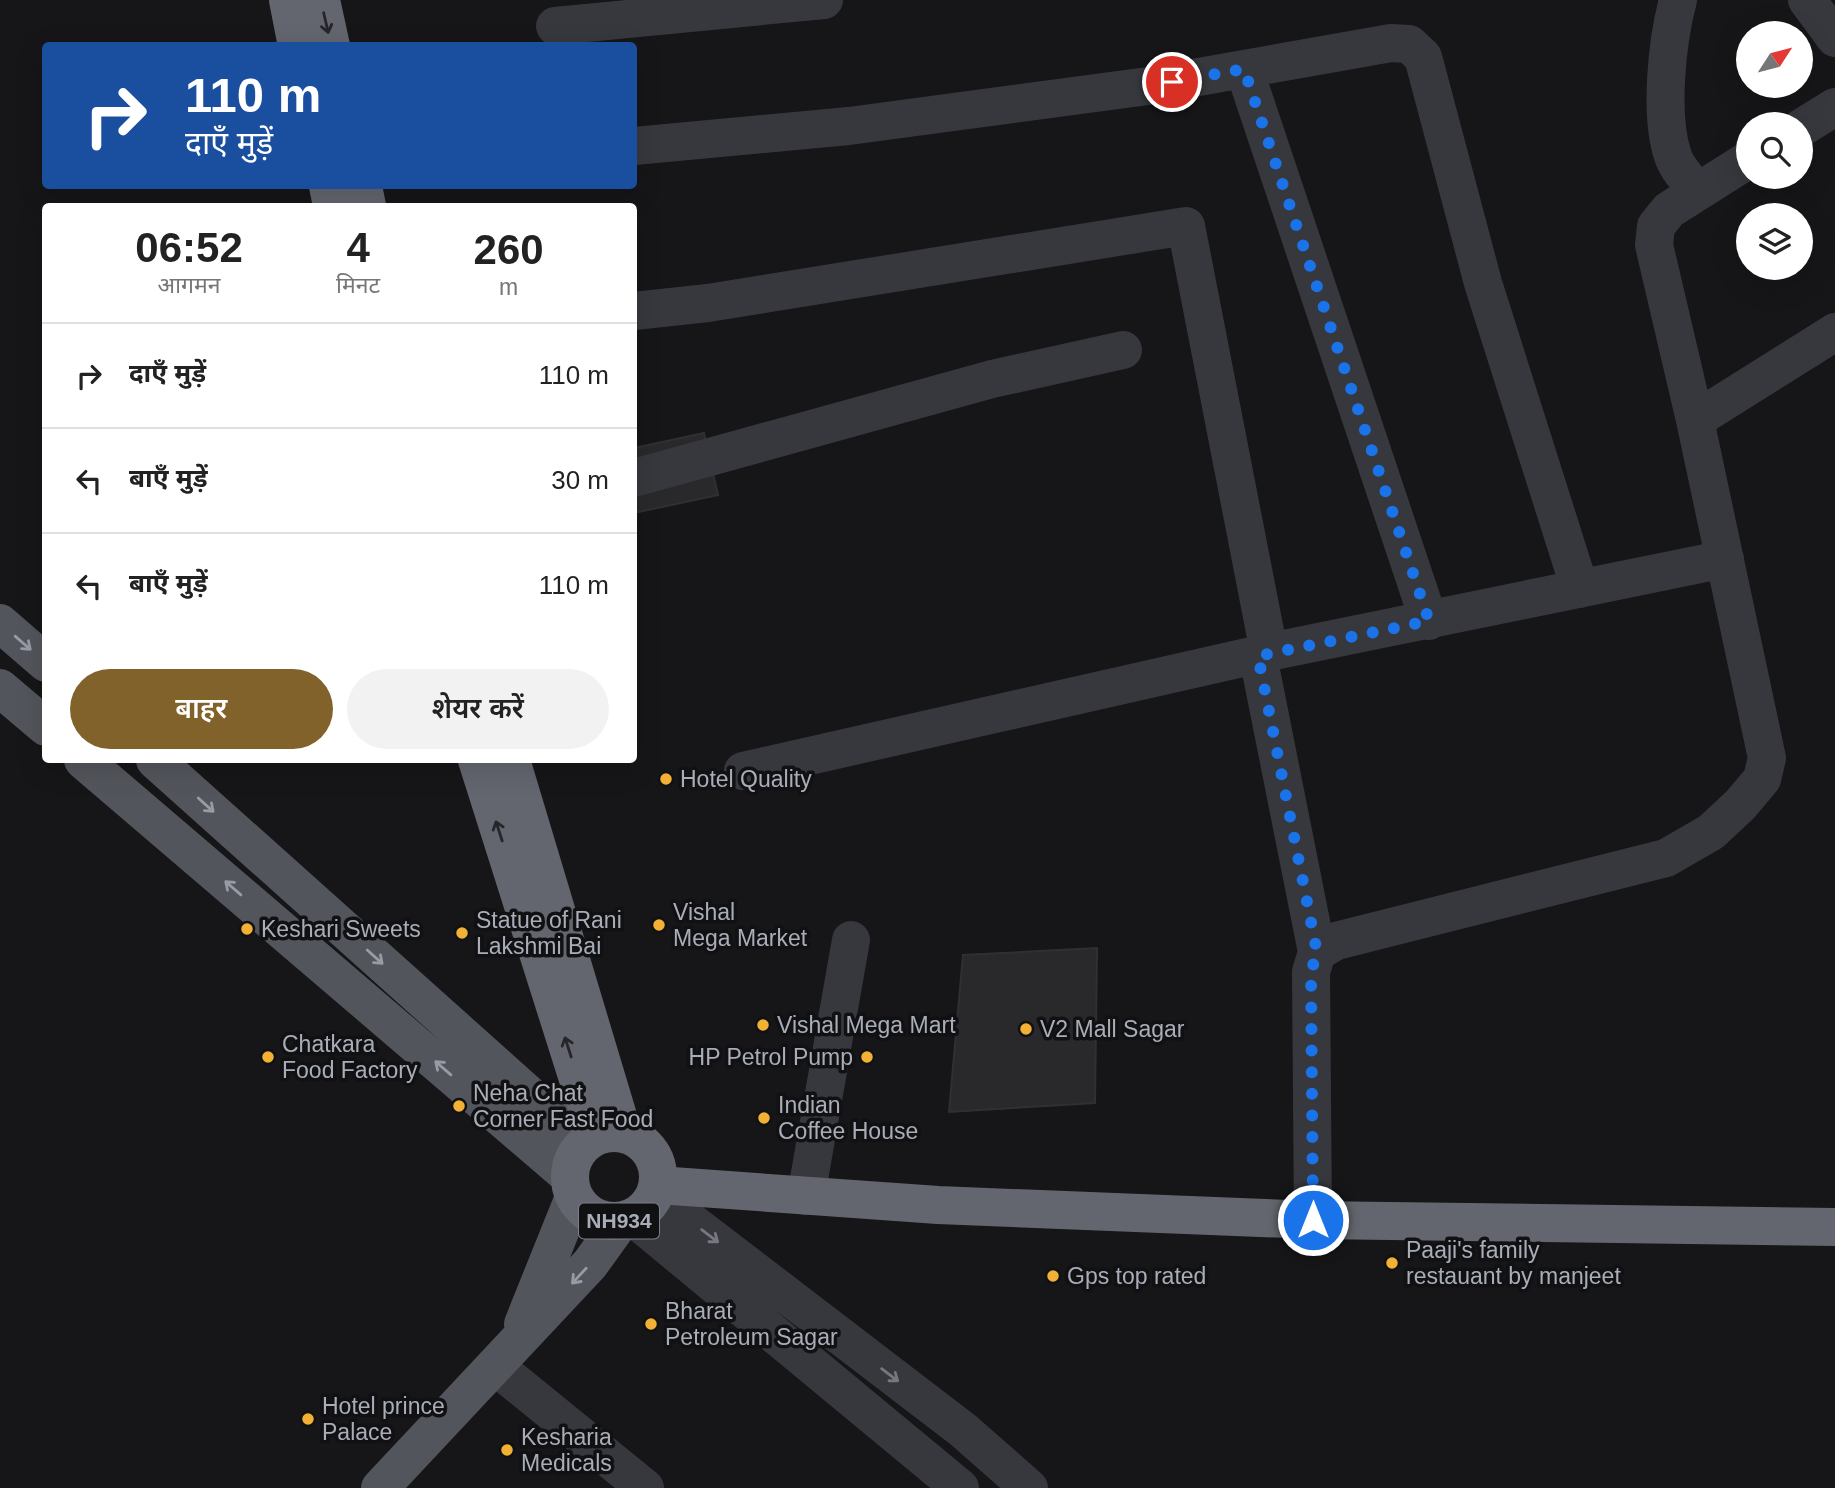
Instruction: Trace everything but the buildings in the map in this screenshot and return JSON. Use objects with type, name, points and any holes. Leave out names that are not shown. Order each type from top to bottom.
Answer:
[{"type":"highway","points":[[288,0],[297,42]]},
{"type":"highway","points":[[321,0],[330,42]]},
{"type":"highway","points":[[478,763],[589,1157]]},
{"type":"highway","points":[[512,763],[589,1157]]},
{"type":"highway","name":"NH934","points":[[642,1205],[655,1158],[636,1138],[589,1157],[585,1211],[602,1220],[642,1205],[806,1196],[952,1206],[1313,1220],[1835,1227]]},
{"type":"main road","points":[[0,623],[42,660]]},
{"type":"main road","points":[[0,688],[42,724]]},
{"type":"main road","points":[[87,763],[589,1157]]},
{"type":"main road","points":[[158,763],[589,1157]]},
{"type":"main road","points":[[505,1356],[589,1157]]},
{"type":"main road","points":[[380,1488],[642,1205]]},
{"type":"street","points":[[550,24],[824,0]]},
{"type":"street","points":[[1678,0],[1671,25],[1666,125],[1673,158],[1697,192]]},
{"type":"street","points":[[1807,0],[1835,38]]},
{"type":"street","points":[[637,146],[849,126],[1148,86],[1391,43],[1409,44],[1423,57],[1483,283],[1580,589]]},
{"type":"street","points":[[1244,69],[1429,621]]},
{"type":"street","points":[[1813,121],[1835,107]]},
{"type":"street","points":[[1317,952],[1336,941],[1666,858],[1711,832],[1740,805],[1762,779],[1767,758],[1695,420],[1654,245],[1656,226],[1669,210],[1736,168]]},
{"type":"street","points":[[637,311],[722,301],[1186,226],[1317,952],[1311,972],[1313,1220]]},
{"type":"street","points":[[1695,420],[1835,331]]},
{"type":"street","points":[[637,477],[992,379],[1123,350]]},
{"type":"street","points":[[743,771],[1068,696],[1725,559]]},
{"type":"street","points":[[806,1196],[851,940]]},
{"type":"street","points":[[642,1205],[960,1488]]},
{"type":"street","points":[[642,1205],[962,1430],[1029,1488]]},
{"type":"street","points":[[505,1356],[645,1488]]},
{"type":"place","name":"Hotel Quality","points":[[666,779]]},
{"type":"place","name":"Vishal Mega Market","points":[[659,925]]},
{"type":"place","name":"Keshari Sweets","points":[[247,929]]},
{"type":"place","name":"Statue of Rani Lakshmi Bai","points":[[462,933]]},
{"type":"place","name":"Vishal Mega Mart","points":[[763,1025]]},
{"type":"place","name":"V2 Mall Sagar","points":[[1026,1029]]},
{"type":"place","name":"Chatkara Food Factory","points":[[268,1057]]},
{"type":"place","name":"HP Petrol Pump","points":[[867,1057]]},
{"type":"place","name":"Neha Chat Corner Fast Food","points":[[459,1106]]},
{"type":"place","name":"Indian Coffee House","points":[[764,1118]]},
{"type":"place","name":"Paaji's family restauant by manjeet","points":[[1392,1263]]},
{"type":"place","name":"Gps top rated","points":[[1053,1276]]},
{"type":"place","name":"Bharat Petroleum Sagar","points":[[651,1324]]},
{"type":"place","name":"Hotel prince Palace","points":[[308,1419]]},
{"type":"place","name":"Kesharia Medicals","points":[[507,1450]]},
{"type":"route","points":[[1172,82],[1244,69],[1429,621],[1258,656],[1317,952],[1311,972],[1313,1220]]}]
